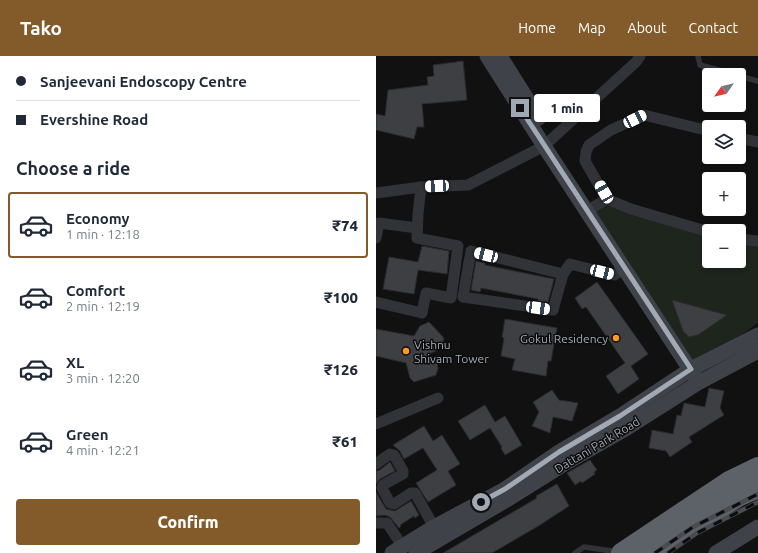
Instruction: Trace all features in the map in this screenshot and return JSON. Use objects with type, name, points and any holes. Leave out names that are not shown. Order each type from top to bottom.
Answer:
[{"type":"highway","points":[[621,553],[729,481],[758,467]]},
{"type":"highway","points":[[649,553],[738,497],[758,488]]},
{"type":"street","points":[[487,56],[548,143],[597,205],[702,381]]},
{"type":"street","points":[[500,56],[548,143]]},
{"type":"street","points":[[376,193],[421,187],[468,185],[548,143],[636,62],[640,56]]},
{"type":"street","points":[[695,367],[625,268],[597,205],[585,156],[589,145],[611,130],[644,115],[702,129]]},
{"type":"street","points":[[746,139],[758,142]]},
{"type":"street","points":[[376,302],[422,313],[426,292],[451,298],[458,246],[417,238],[421,187]]},
{"type":"street","points":[[597,205],[631,209],[702,230]]},
{"type":"street","points":[[376,238],[379,224],[417,228]]},
{"type":"street","points":[[746,240],[758,241]]},
{"type":"street","points":[[563,274],[471,251],[463,297],[553,310],[563,274],[570,264],[614,276],[625,268]]},
{"type":"street","name":"Dattani Park Road","points":[[624,422],[695,367],[758,335]]},
{"type":"street","name":"Dattani Park Road","points":[[412,549],[508,493],[624,422],[758,351]]},
{"type":"street","points":[[376,424],[438,398]]},
{"type":"street","points":[[376,464],[390,454],[394,455],[403,471],[403,474],[383,485],[382,488],[390,503],[394,504],[411,493],[415,493],[434,528]]},
{"type":"street","name":"Dattani Park Road","points":[[412,549],[434,528],[508,493]]},
{"type":"street","points":[[376,523],[387,523],[412,549]]},
{"type":"street","points":[[716,553],[758,527]]},
{"type":"lane","points":[[698,56],[700,65],[711,68]]},
{"type":"lane","points":[[746,77],[758,81]]},
{"type":"lane","points":[[575,553],[584,547],[621,553]]},
{"type":"shaded area","points":[[605,204],[702,234],[702,268],[746,268],[746,244],[758,246],[758,323],[744,333],[691,364],[589,211]]},
{"type":"building","points":[[463,61],[467,100],[422,104],[424,127],[417,127],[414,139],[376,130],[376,114],[385,116],[388,90],[428,85],[427,77],[434,76],[433,65]]},
{"type":"building","points":[[422,246],[449,251],[447,274],[418,270],[414,294],[383,289],[389,257],[418,262]]},
{"type":"building","points":[[476,261],[485,263],[485,265],[554,279],[548,302],[481,288],[480,292],[471,290]]},
{"type":"building","name":"Gokul Residency","points":[[597,282],[648,354],[631,366],[639,379],[618,394],[606,376],[625,363],[586,307],[582,309],[575,298]]},
{"type":"building","points":[[672,300],[727,315],[698,335],[689,337],[683,331]]},
{"type":"building","points":[[505,319],[557,328],[551,361],[548,361],[546,376],[512,370],[515,359],[501,356]]},
{"type":"building","name":"Vishnu Shivam Tower","points":[[429,322],[444,338],[442,345],[438,350],[429,354],[437,362],[438,368],[436,375],[414,382],[410,378],[406,363],[376,356],[376,329],[414,336],[420,326]]},
{"type":"building","points":[[709,388],[724,391],[720,408],[724,415],[689,437],[692,442],[670,457],[666,451],[649,448],[652,430],[673,434],[677,415],[681,416],[684,403],[705,407]]},
{"type":"building","points":[[552,390],[559,400],[578,403],[572,421],[553,417],[550,433],[532,426],[539,412],[533,402]]},
{"type":"building","points":[[485,405],[495,422],[505,416],[522,445],[505,455],[501,448],[502,447],[490,428],[470,440],[458,421]]},
{"type":"building","points":[[424,426],[433,441],[442,435],[460,464],[448,471],[456,485],[428,502],[416,483],[437,470],[423,448],[404,459],[400,451],[393,445]]},
{"type":"building","points":[[590,460],[597,470],[594,472],[595,474],[582,483],[581,481],[575,485],[567,473]]},
{"type":"building","points":[[390,462],[395,471],[380,479],[376,484],[376,471],[380,470]]},
{"type":"building","points":[[557,484],[569,506],[540,525],[492,553],[443,553],[537,498],[536,496]]},
{"type":"building","points":[[376,492],[386,509],[395,511],[411,501],[419,515],[415,518],[414,516],[400,525],[401,526],[399,528],[390,517],[385,515],[376,516]]},
{"type":"railway","points":[[655,553],[693,527],[758,494]]},
{"type":"railway","points":[[668,553],[697,533],[758,502]]},
{"type":"place","name":"Gokul Residency","points":[[616,338]]},
{"type":"place","name":"Vishnu Shivam Tower","points":[[406,351]]},
{"type":"route","points":[[481,502],[505,489],[559,452],[620,416],[691,369],[520,108]]}]
